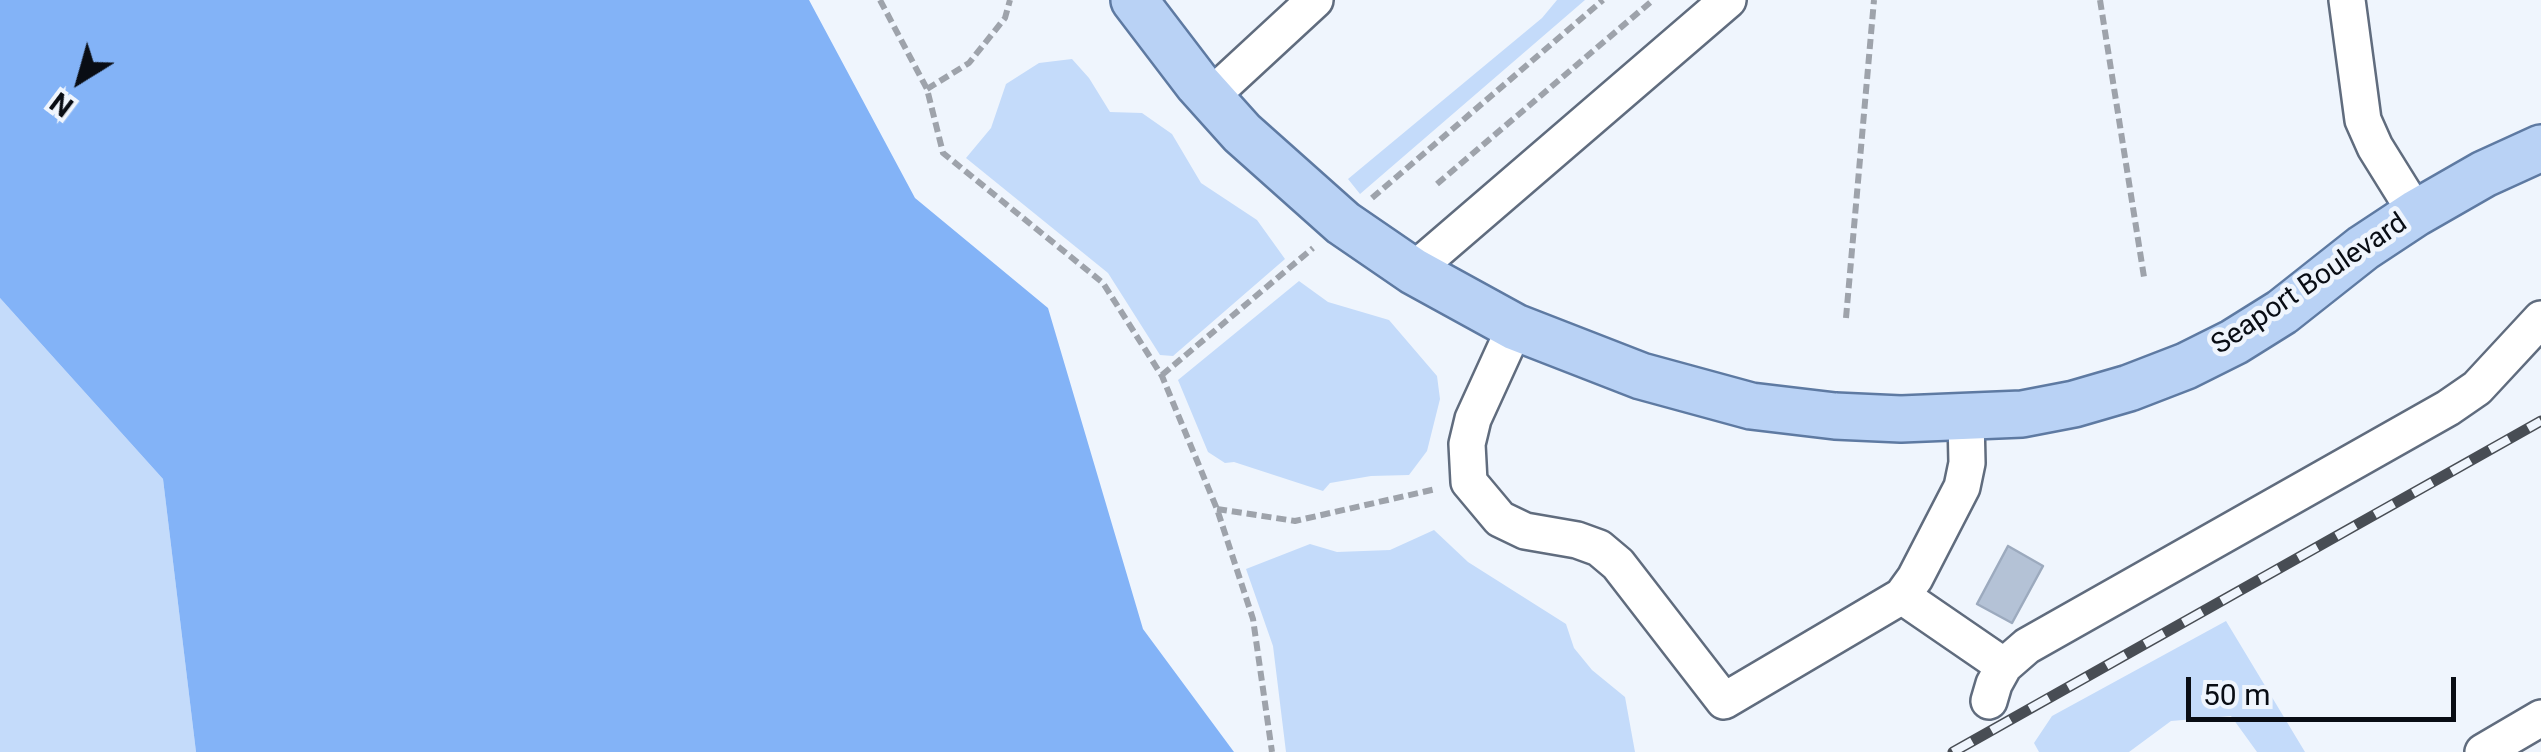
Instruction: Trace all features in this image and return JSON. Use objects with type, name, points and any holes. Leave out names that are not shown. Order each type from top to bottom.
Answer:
[{"type":"main road","name":"Seaport Boulevard","points":[[1134,0],[1242,133],[1343,223],[1413,271],[1515,327],[1641,376],[1751,406],[1852,417],[1966,418],[2022,414],[2074,404],[2186,366],[2282,312],[2363,248],[2416,213],[2484,174],[2541,148]]},
{"type":"street","points":[[1413,271],[1728,0]]},
{"type":"street","points":[[2348,0],[2363,120],[2416,213]]},
{"type":"street","points":[[1210,97],[1294,8]]},
{"type":"street","points":[[1989,700],[2004,666],[2027,646],[2448,408],[2488,377],[2541,319]]},
{"type":"street","points":[[1515,327],[1473,419],[1467,444],[1469,482],[1500,519],[1525,531],[1599,548],[1618,564],[1724,701],[1902,596],[1962,487],[1967,462],[1966,418]]},
{"type":"street","points":[[1902,596],[2004,666]]},
{"type":"street","points":[[2484,752],[2541,718]]},
{"type":"path","points":[[880,0],[926,90],[943,153],[1103,282],[1162,376],[1216,509],[1253,619],[1272,752]]},
{"type":"path","points":[[926,90],[969,64],[1005,18],[1010,0]]},
{"type":"path","points":[[1162,376],[1603,0]]},
{"type":"path","points":[[1438,184],[1653,0]]},
{"type":"path","points":[[1846,318],[1874,0]]},
{"type":"path","points":[[2100,0],[2144,277]]},
{"type":"path","points":[[1216,509],[1295,521],[1469,482]]},
{"type":"shaded area","points":[[1557,0],[1585,0],[1360,194],[1348,179],[1542,18]]},
{"type":"shaded area","points":[[1072,59],[1110,112],[1142,113],[1172,134],[1201,183],[1257,220],[1285,259],[1173,356],[1160,355],[1108,273],[966,158],[991,128],[1006,84],[1039,63]]},
{"type":"shaded area","points":[[1299,281],[1328,302],[1389,320],[1437,376],[1440,399],[1427,451],[1409,475],[1330,483],[1323,491],[1234,462],[1225,463],[1208,452],[1178,380]]},
{"type":"shaded area","points":[[0,298],[163,479],[196,752],[0,752]]},
{"type":"shaded area","points":[[1434,530],[1468,562],[1566,624],[1574,648],[1592,670],[1625,697],[1635,752],[1286,752],[1273,646],[1246,569],[1310,544],[1337,552],[1390,550]]},
{"type":"shaded area","points":[[2226,621],[2305,752],[2257,752],[2231,716],[2171,721],[2129,752],[2039,752],[2034,743],[2052,716]]},
{"type":"water","points":[[0,0],[809,0],[915,198],[1048,308],[1143,629],[1234,752],[196,752],[163,479],[0,298]]},
{"type":"building","points":[[2008,546],[2043,566],[2012,623],[1977,604]]},
{"type":"railway","points":[[1953,752],[2541,421]]}]
